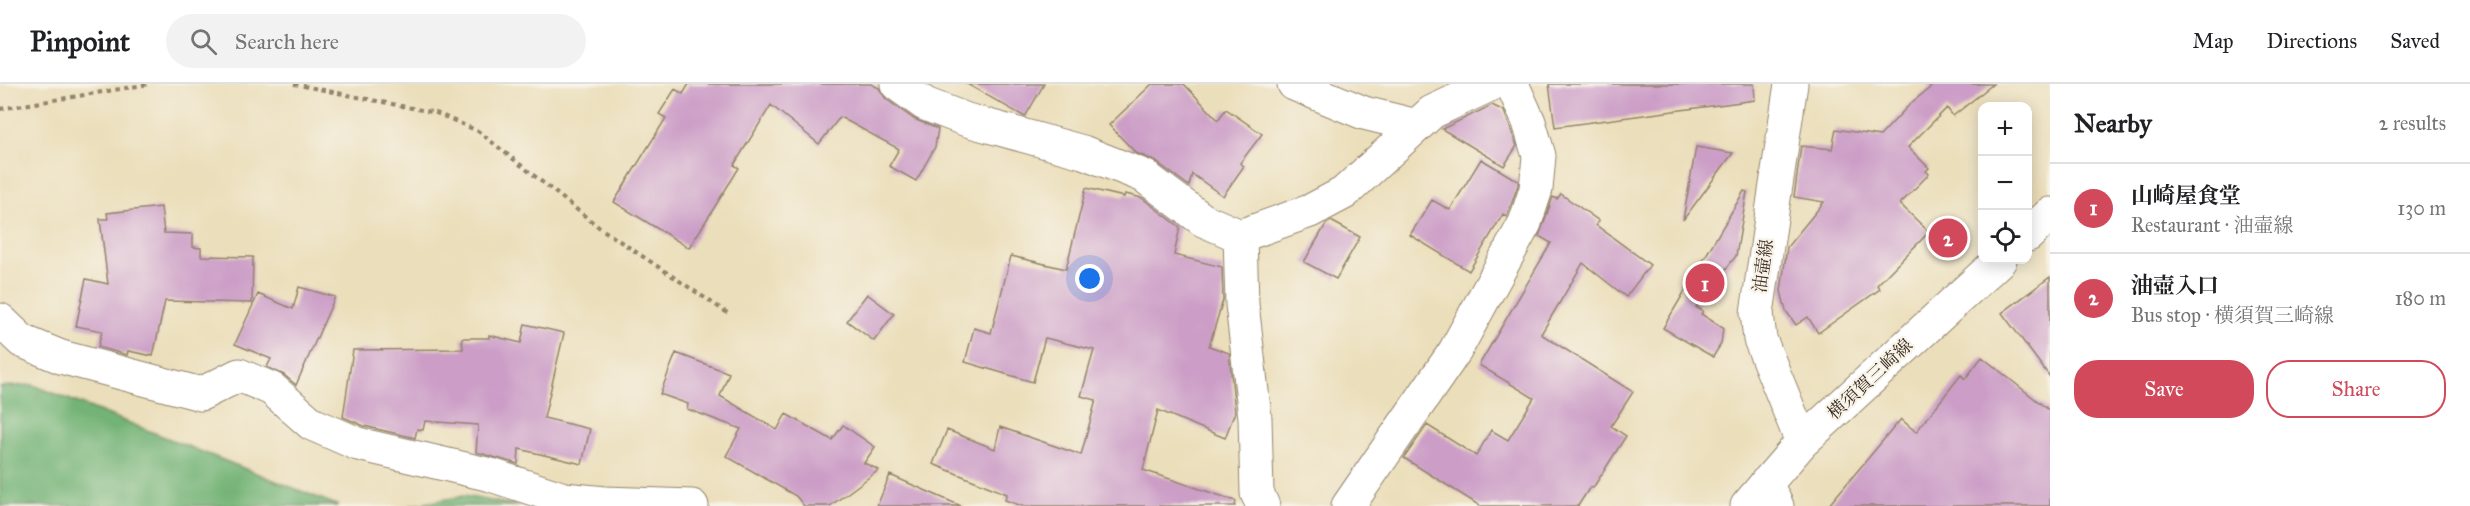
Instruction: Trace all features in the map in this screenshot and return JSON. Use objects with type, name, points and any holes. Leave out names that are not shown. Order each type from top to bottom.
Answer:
[{"type":"street","points":[[897,84],[924,104],[967,120],[1083,152],[1144,176],[1203,220],[1240,236],[1310,211],[1344,193],[1432,112],[1482,86]]},
{"type":"street","points":[[1294,84],[1364,113],[1418,126]]},
{"type":"street","points":[[1348,506],[1455,351],[1525,223],[1536,189],[1539,156],[1529,122],[1512,84]]},
{"type":"street","name":"油壷線","points":[[1791,84],[1757,313],[1760,339],[1802,442]]},
{"type":"street","points":[[2032,231],[2050,214]]},
{"type":"street","points":[[1240,236],[1242,304],[1255,418],[1257,493],[1263,506]]},
{"type":"street","name":"横須賀三崎線","points":[[1763,498],[1802,442],[1996,264]]},
{"type":"street","points":[[0,320],[22,341],[61,357],[201,394],[239,375],[272,389],[312,424],[358,444],[490,475],[564,499],[604,503],[692,506]]},
{"type":"path","points":[[0,109],[150,84]]},
{"type":"path","points":[[294,84],[436,113],[478,131],[600,228],[729,314]]},
{"type":"green space","points":[[33,385],[339,506],[0,506],[0,387]]},
{"type":"green space","points":[[464,496],[519,506],[409,506]]},
{"type":"building","points":[[689,84],[871,84],[879,88],[886,99],[914,119],[938,129],[935,147],[916,181],[889,166],[899,149],[840,117],[819,144],[771,105],[734,165],[739,168],[689,248],[614,202],[666,118],[659,114],[675,89],[683,94]]},
{"type":"building","points":[[967,84],[1044,84],[1025,117]]},
{"type":"building","points":[[1152,84],[1184,84],[1218,120],[1226,109],[1262,134],[1240,163],[1244,166],[1223,196],[1192,174],[1189,186],[1155,161],[1136,153],[1109,125]]},
{"type":"building","points":[[1549,84],[1754,84],[1755,100],[1555,127]]},
{"type":"building","points":[[1928,84],[1993,84],[1953,116],[1947,108],[1908,147],[1929,168],[1926,171],[1929,174],[1900,204],[1929,232],[1877,285],[1880,289],[1818,333],[1808,317],[1796,325],[1786,311],[1781,291],[1787,247],[1824,202],[1794,197],[1801,146],[1832,149],[1836,129],[1880,136],[1911,103],[1931,87]]},
{"type":"building","points":[[1492,105],[1504,111],[1517,146],[1504,166],[1442,129]]},
{"type":"building","points":[[1696,147],[1733,153],[1683,220]]},
{"type":"building","points":[[1481,159],[1518,181],[1518,185],[1507,217],[1503,214],[1469,271],[1410,235],[1432,200],[1450,210]]},
{"type":"building","points":[[1086,188],[1124,197],[1125,194],[1142,198],[1180,227],[1174,255],[1222,267],[1223,300],[1209,346],[1229,353],[1235,412],[1225,438],[1158,410],[1143,470],[1236,501],[1235,506],[1022,506],[1005,500],[1007,494],[933,464],[947,430],[995,449],[1000,427],[1081,455],[1096,400],[1081,396],[1094,350],[1045,338],[1033,382],[965,362],[974,328],[991,333],[1011,256],[1066,269]]},
{"type":"building","points":[[1744,191],[1747,192],[1736,256],[1696,307],[1703,311],[1701,314],[1723,328],[1721,344],[1713,357],[1663,328]]},
{"type":"building","points":[[1561,194],[1599,221],[1596,225],[1650,265],[1626,297],[1583,263],[1541,334],[1633,392],[1611,426],[1626,436],[1593,488],[1590,487],[1578,506],[1480,506],[1404,458],[1427,425],[1476,456],[1491,430],[1508,440],[1534,398],[1479,365],[1551,243],[1539,236],[1553,197],[1557,199]]},
{"type":"building","points":[[161,207],[164,233],[193,234],[193,247],[201,248],[201,256],[253,257],[252,303],[165,301],[153,356],[128,351],[127,355],[98,347],[102,331],[76,326],[86,279],[108,284],[100,219],[108,219],[107,213]]},
{"type":"building","points":[[1331,221],[1360,237],[1336,279],[1304,262],[1326,224]]},
{"type":"building","points":[[2050,277],[2050,377],[2002,313]]},
{"type":"building","points":[[299,287],[335,297],[296,385],[284,375],[267,367],[271,359],[235,344],[258,294],[293,309]]},
{"type":"building","points":[[867,294],[894,314],[874,341],[847,321]]},
{"type":"building","points":[[525,324],[564,333],[544,418],[590,429],[582,464],[519,449],[518,464],[476,452],[478,425],[425,421],[423,430],[417,429],[415,438],[364,426],[343,417],[353,350],[463,349],[462,338],[489,338],[489,335],[521,343]]},
{"type":"building","points":[[676,353],[729,373],[720,396],[777,430],[786,414],[832,440],[843,425],[875,447],[864,463],[879,470],[830,506],[804,506],[796,496],[726,456],[741,429],[687,409],[688,404],[660,394]]},
{"type":"building","points":[[1982,357],[2050,411],[2050,506],[1828,506],[1901,419],[1916,432],[1961,375],[1965,379]]},
{"type":"building","points":[[890,475],[961,506],[877,506]]},
{"type":"place","name":"油壺入口","points":[[1948,238]]},
{"type":"place","name":"山崎屋食堂","points":[[1705,283]]}]
